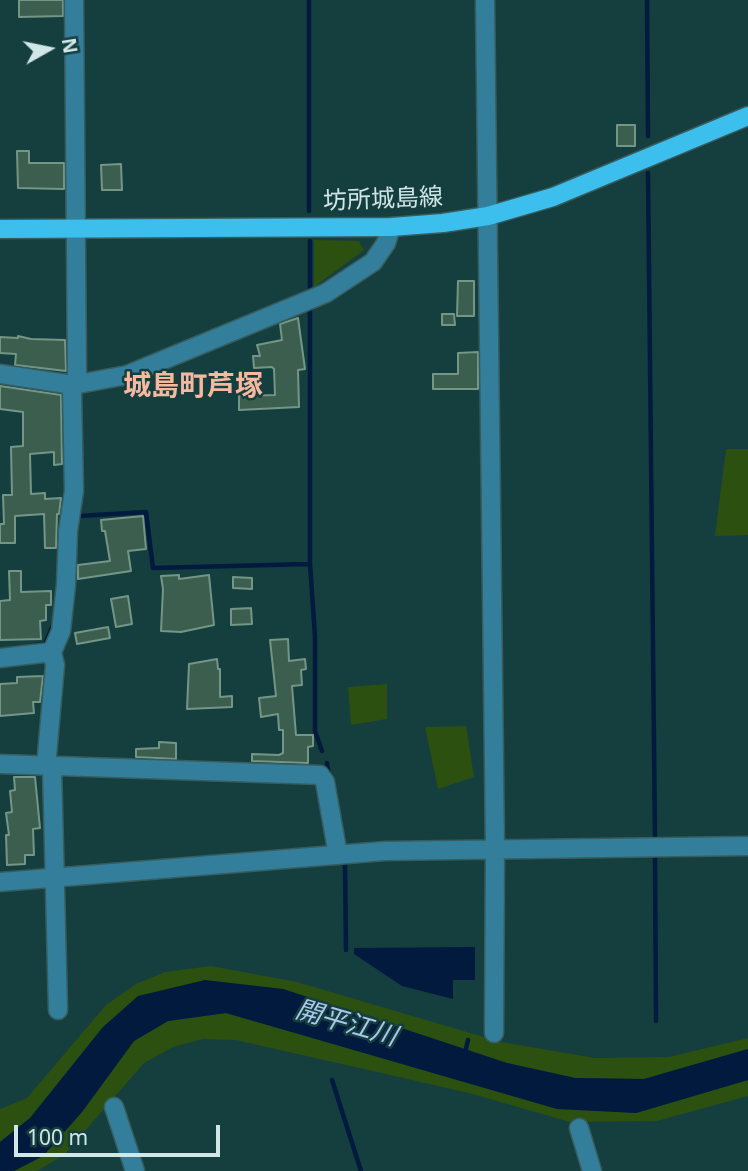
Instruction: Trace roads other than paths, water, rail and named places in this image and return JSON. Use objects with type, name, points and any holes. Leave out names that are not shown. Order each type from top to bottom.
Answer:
[{"type":"main road","name":"坊所城島線","points":[[0,229],[391,227],[443,223],[488,216],[553,197],[748,116]]},
{"type":"street","points":[[58,1010],[56,877],[49,766],[55,665],[51,652],[61,631],[68,531],[74,491],[72,391],[77,375],[74,0]]},
{"type":"street","points":[[485,0],[495,1032]]},
{"type":"street","points":[[0,374],[74,384],[127,375],[326,293],[373,262],[386,243],[391,227]]},
{"type":"street","points":[[0,657],[51,652]]},
{"type":"street","points":[[0,764],[320,775],[325,782],[338,855]]},
{"type":"street","points":[[0,882],[385,851],[748,846]]},
{"type":"street","points":[[114,1107],[135,1171]]},
{"type":"street","points":[[579,1128],[592,1171]]},
{"type":"water","points":[[475,947],[475,980],[453,980],[453,999],[402,986],[354,954],[354,948]]},
{"type":"water","name":"開平江川","points":[[205,980],[283,989],[507,1063],[575,1078],[644,1079],[748,1049],[748,1080],[636,1113],[557,1109],[226,1013],[168,1021],[134,1041],[82,1112],[43,1156],[14,1171],[0,1171],[0,1142],[30,1118],[103,1027],[138,996]]},
{"type":"waterway","points":[[309,0],[309,211]]},
{"type":"waterway","points":[[647,0],[648,136]]},
{"type":"waterway","points":[[648,173],[655,838]]},
{"type":"waterway","points":[[310,241],[310,288]]},
{"type":"waterway","points":[[310,311],[310,564],[315,636],[315,731],[322,751]]},
{"type":"waterway","points":[[79,516],[146,512],[153,568],[310,564]]},
{"type":"waterway","points":[[36,645],[45,644],[55,621]]},
{"type":"waterway","points":[[327,763],[329,776]]},
{"type":"waterway","points":[[655,855],[656,1021]]},
{"type":"waterway","points":[[345,863],[346,950]]},
{"type":"waterway","points":[[465,1053],[468,1040]]},
{"type":"waterway","points":[[332,1080],[361,1171]]},
{"type":"district","name":"城島町芦塚","points":[[193,387]]}]
